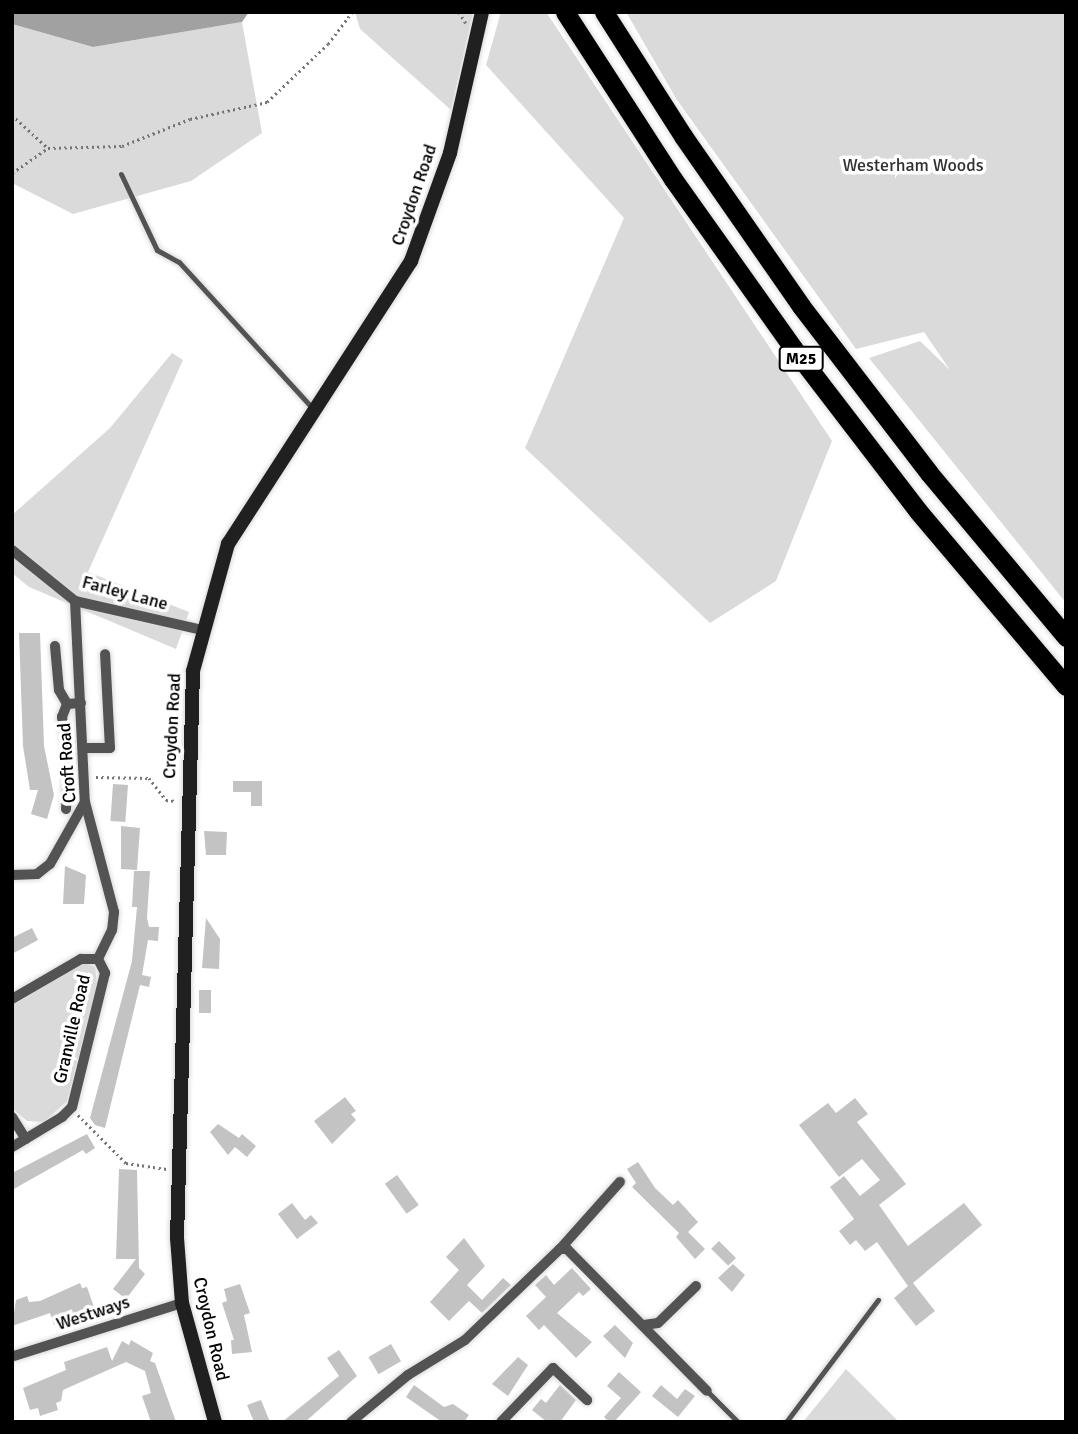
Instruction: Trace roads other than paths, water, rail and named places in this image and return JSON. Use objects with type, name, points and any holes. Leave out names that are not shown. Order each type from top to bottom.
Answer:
[{"type":"highway","name":"M25","points":[[565,12],[673,179],[784,337],[918,511],[1066,686]]},
{"type":"highway","name":"M25","points":[[604,12],[682,136],[801,306],[929,472],[1066,637]]},
{"type":"main road","name":"Croydon Road","points":[[215,1422],[182,1303],[178,1171],[193,671],[228,544],[411,261],[450,153],[482,12]]},
{"type":"street","name":"Farley Lane","points":[[12,550],[75,601],[203,630]]},
{"type":"street","name":"Croft Road","points":[[75,601],[85,802],[114,912],[112,930],[98,959]]},
{"type":"street","points":[[55,646],[59,690],[67,704]]},
{"type":"street","points":[[83,748],[110,748],[105,654]]},
{"type":"street","points":[[67,704],[81,703]]},
{"type":"street","points":[[66,810],[69,759],[62,717],[67,704]]},
{"type":"street","points":[[12,875],[37,874],[50,864],[85,802]]},
{"type":"street","name":"Granville Road","points":[[12,999],[81,959],[98,959],[105,973],[71,1108],[12,1147]]},
{"type":"street","points":[[12,1117],[26,1139]]},
{"type":"street","points":[[351,1422],[408,1375],[465,1340],[560,1249],[620,1182]]},
{"type":"street","points":[[560,1249],[567,1249],[707,1391]]},
{"type":"street","points":[[642,1323],[646,1327],[658,1323],[696,1286]]},
{"type":"street","name":"Westways","points":[[13,1360],[182,1303]]},
{"type":"street","points":[[501,1422],[553,1368],[587,1400]]},
{"type":"lane","points":[[121,174],[157,250],[179,262],[314,410]]},
{"type":"lane","points":[[786,1422],[878,1300]]},
{"type":"lane","points":[[707,1391],[737,1422]]},
{"type":"park label","name":"Westerham Woods","points":[[913,165]]}]
